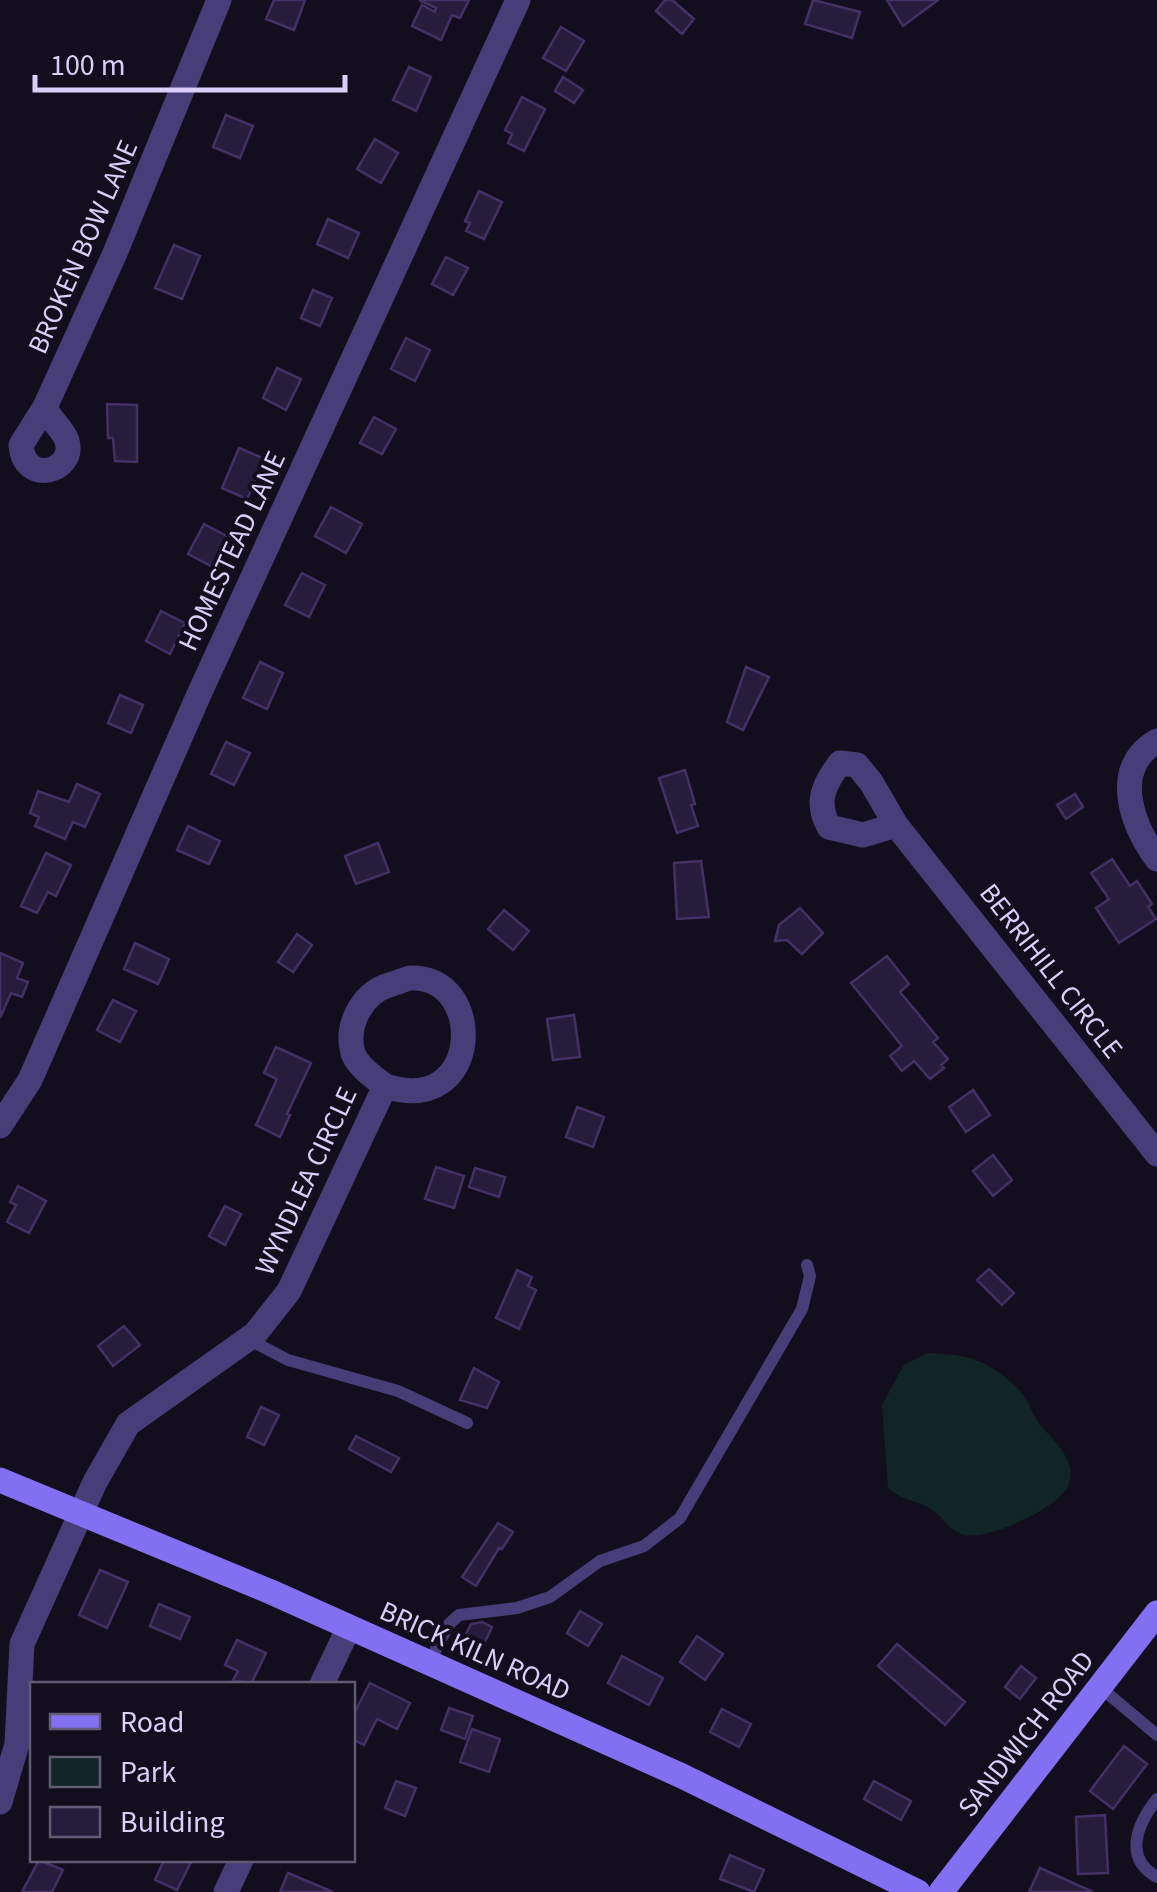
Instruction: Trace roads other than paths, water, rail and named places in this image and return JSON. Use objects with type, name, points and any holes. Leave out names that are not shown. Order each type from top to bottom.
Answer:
[{"type":"main road","name":"BRICK KILN ROAD","points":[[0,1480],[348,1627],[682,1776],[918,1892]]},
{"type":"main road","name":"SANDWICH ROAD","points":[[941,1892],[1157,1613]]},
{"type":"street","name":"BROKEN BOW LANE","points":[[45,407],[116,253],[219,0]]},
{"type":"street","name":"HOMESTEAD LANE","points":[[0,1126],[30,1080],[200,692],[518,0]]},
{"type":"street","points":[[1157,741],[1147,747],[1136,763],[1129,790],[1136,826],[1157,860]]},
{"type":"street","name":"BERRIHILL CIRCLE","points":[[896,825],[1157,1154]]},
{"type":"street","name":"WYNDLEA CIRCLE","points":[[411,978],[436,983],[452,998],[461,1018],[465,1037],[460,1063],[444,1080],[416,1091],[384,1086],[362,1067],[353,1052],[353,1023],[362,1004],[382,987],[411,978]]},
{"type":"street","name":"WYNDLEA CIRCLE","points":[[0,1802],[17,1744],[22,1644],[80,1513],[128,1424],[248,1339],[290,1291],[384,1086]]},
{"type":"street","points":[[323,1682],[348,1627]]},
{"type":"street","points":[[226,1892],[240,1862]]},
{"type":"lane","points":[[428,1663],[449,1624],[459,1616],[517,1608],[550,1597],[600,1561],[644,1546],[680,1518],[802,1309],[810,1276],[808,1265]]},
{"type":"lane","points":[[248,1339],[288,1360],[398,1391],[467,1423]]},
{"type":"lane","points":[[1101,1688],[1157,1735]]},
{"type":"lane","points":[[1157,1799],[1138,1826],[1136,1847],[1141,1864],[1157,1878]]}]
